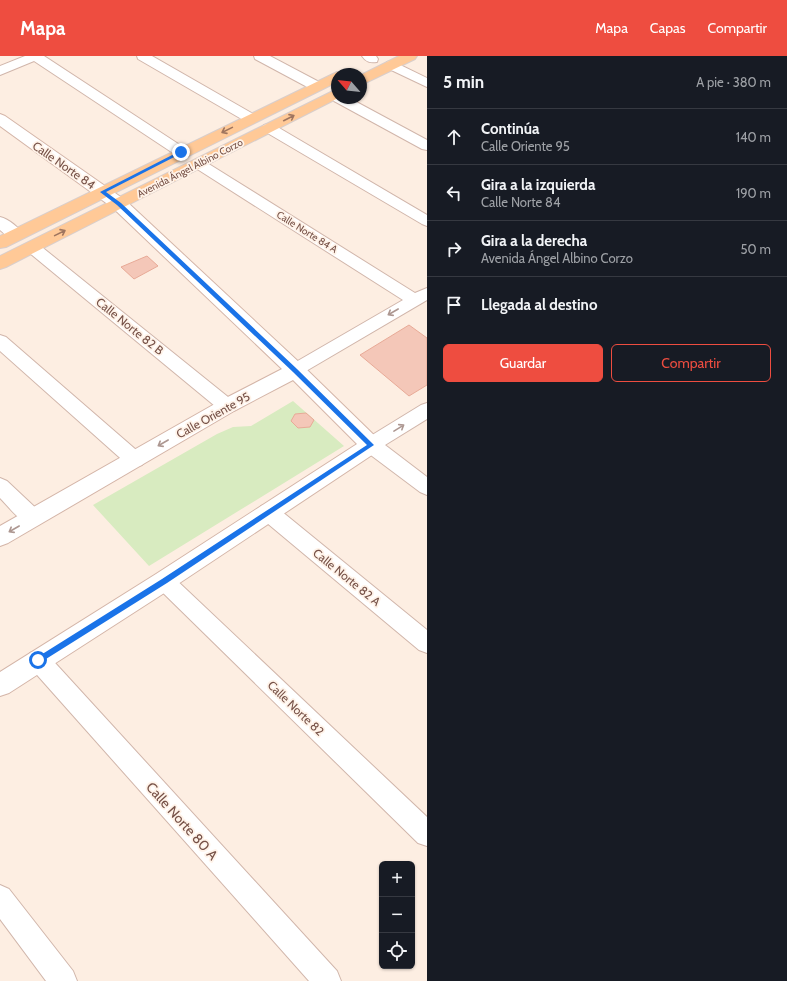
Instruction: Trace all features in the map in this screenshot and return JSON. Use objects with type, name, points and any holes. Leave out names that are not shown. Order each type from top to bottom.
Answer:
[{"type":"main road","points":[[367,78],[410,56]]},
{"type":"main road","name":"Avenida Ángel Albino Corzo","points":[[0,243],[357,65]]},
{"type":"main road","name":"Avenida Ángel Albino Corzo","points":[[0,263],[268,128],[331,98]]},
{"type":"street","points":[[0,71],[35,56],[181,152]]},
{"type":"street","points":[[143,56],[250,118]]},
{"type":"street","points":[[260,56],[316,86]]},
{"type":"street","points":[[392,65],[427,83]]},
{"type":"street","points":[[351,104],[427,146]]},
{"type":"street","name":"Calle Norte 84","points":[[0,119],[119,204],[295,370],[371,445],[427,486]]},
{"type":"street","points":[[268,128],[427,221]]},
{"type":"street","name":"Calle Norte 84 A","points":[[199,164],[421,296]]},
{"type":"street","points":[[0,222],[16,235]]},
{"type":"street","name":"Calle Norte 82 B","points":[[32,247],[227,406]]},
{"type":"street","name":"Calle Oriente 95","points":[[0,537],[227,406],[295,370],[421,296]]},
{"type":"street","points":[[0,340],[135,460]]},
{"type":"street","points":[[0,685],[164,581],[427,410]]},
{"type":"street","points":[[0,486],[33,518]]},
{"type":"street","name":"Calle Norte 82 A","points":[[268,512],[427,643]]},
{"type":"street","name":"Calle Norte 82","points":[[164,581],[427,834]]},
{"type":"street","name":"Calle Norte 80 A","points":[[38,660],[327,981]]},
{"type":"street","points":[[0,898],[63,981]]},
{"type":"green space","points":[[293,401],[344,446],[149,566],[93,505],[217,434],[233,427],[251,426]]},
{"type":"building","points":[[147,256],[158,266],[134,279],[121,267]]},
{"type":"building","points":[[409,325],[427,338],[427,385],[409,396],[360,355]]},
{"type":"building","points":[[306,413],[314,420],[310,427],[298,428],[291,421],[295,414]]},
{"type":"route","points":[[38,660],[164,581],[371,445],[295,370],[119,204],[103,192],[181,152]]}]
